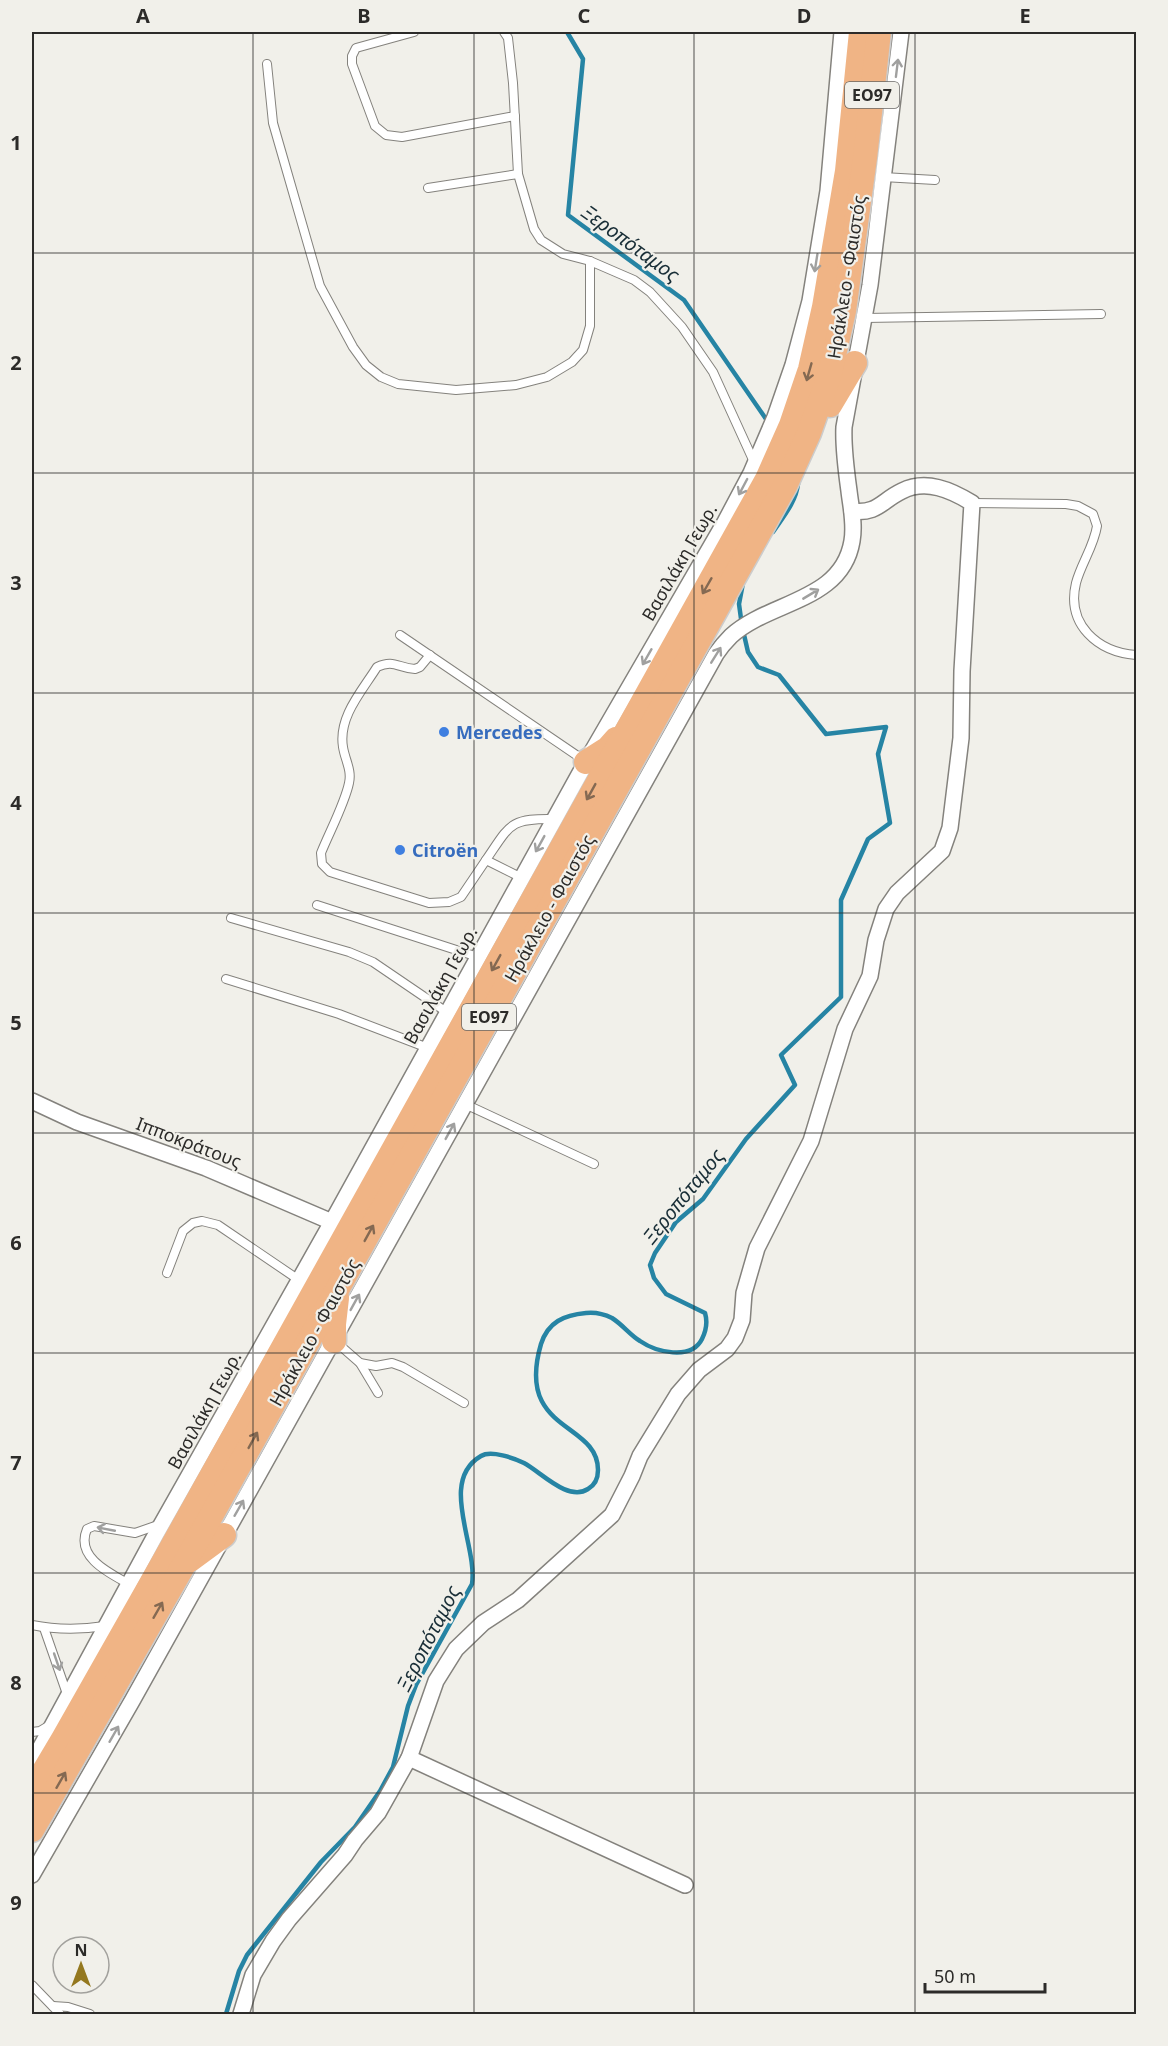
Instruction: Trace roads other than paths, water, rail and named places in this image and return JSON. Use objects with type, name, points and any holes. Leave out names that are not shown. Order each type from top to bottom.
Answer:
[{"type":"main road","name":"Ηράκλειο - Φαιστός","points":[[32,1791],[165,1559],[767,479],[791,426],[810,369],[861,167],[861,32]]},
{"type":"main road","name":"Ηράκλειο - Φαιστός","points":[[32,1830],[182,1568],[785,486],[809,433],[830,373],[844,311],[879,32]]},
{"type":"main road","points":[[785,486],[855,363]]},
{"type":"main road","points":[[586,762],[608,748],[626,729]]},
{"type":"main road","points":[[334,1341],[338,1288]]},
{"type":"main road","points":[[182,1568],[192,1557],[224,1535]]},
{"type":"street","name":"Βασιλάκη Γεωρ.","points":[[32,1763],[162,1523],[332,1222],[586,762],[725,522],[755,463],[775,417],[793,365],[810,301],[827,198],[842,32]]},
{"type":"street","points":[[827,198],[839,174],[861,167],[888,137],[902,32]]},
{"type":"street","points":[[32,1875],[132,1701],[721,648],[736,632],[758,618],[813,594],[834,578],[848,556],[854,528],[844,439],[846,408],[865,318],[881,193],[861,167],[841,148],[834,123]]},
{"type":"street","points":[[861,167],[888,137]]},
{"type":"street","points":[[241,2014],[253,1975],[273,1941],[378,1813],[409,1758],[436,1682],[456,1649],[483,1623],[518,1600],[612,1515],[640,1456],[678,1394],[699,1370],[727,1349],[735,1338],[742,1320],[744,1293],[758,1248],[812,1141],[844,1029],[870,976],[876,940],[886,909],[897,893],[942,851],[950,828],[961,738],[962,671],[972,502],[940,487],[916,487],[903,491],[868,512],[852,511]]},
{"type":"street","name":"Ιπποκράτους","points":[[32,1101],[77,1122],[206,1168],[332,1222]]},
{"type":"street","points":[[409,1758],[685,1885]]},
{"type":"lane","points":[[414,32],[356,48],[352,56],[352,64],[375,126],[386,135],[402,137],[515,116]]},
{"type":"lane","points":[[504,32],[508,39],[513,83],[518,174],[534,229],[541,240],[563,254],[590,261],[634,280],[650,292],[682,327],[713,372],[755,463]]},
{"type":"lane","points":[[267,64],[273,123],[320,286],[353,346],[366,365],[381,377],[398,384],[456,390],[516,385],[547,377],[572,362],[583,350],[590,326],[590,261]]},
{"type":"lane","points":[[861,167],[935,180]]},
{"type":"lane","points":[[428,188],[518,174]]},
{"type":"lane","points":[[865,318],[1101,314]]},
{"type":"lane","points":[[972,502],[1066,504],[1078,506],[1093,514],[1097,526],[1077,582],[1075,593],[1077,614],[1082,626],[1097,643],[1112,650],[1137,655]]},
{"type":"lane","points":[[400,635],[586,762]]},
{"type":"lane","points":[[430,655],[420,667],[415,669],[395,663],[377,667],[347,714],[342,733],[343,749],[350,771],[349,785],[321,853],[322,864],[330,872],[429,903],[449,902],[461,897],[508,829],[517,822],[528,819],[555,819]]},
{"type":"lane","points":[[486,860],[522,878]]},
{"type":"lane","points":[[317,905],[478,957]]},
{"type":"lane","points":[[231,918],[349,952],[373,962],[448,1012]]},
{"type":"lane","points":[[226,979],[339,1014],[428,1048]]},
{"type":"lane","points":[[465,1104],[594,1164]]},
{"type":"lane","points":[[166,1273],[183,1231],[193,1223],[202,1221],[218,1225],[299,1280]]},
{"type":"lane","points":[[334,1341],[360,1363],[378,1393]]},
{"type":"lane","points":[[360,1363],[376,1366],[392,1363],[403,1367],[464,1403]]},
{"type":"lane","points":[[129,1584],[104,1570],[88,1555],[84,1536],[87,1529],[94,1527],[135,1533],[162,1523]]},
{"type":"lane","points":[[32,1625],[70,1630],[106,1626]]},
{"type":"lane","points":[[44,1628],[68,1697]]},
{"type":"lane","points":[[32,1732],[54,1723]]},
{"type":"lane","points":[[32,1985],[60,2014]]},
{"type":"lane","points":[[53,2006],[68,2007],[90,2014]]},
{"type":"waterway","name":"Ξεροπόταμος","points":[[567,32],[583,59],[568,215],[684,300],[766,419]]},
{"type":"waterway","name":"Ξεροπόταμος","points":[[773,532],[792,503],[798,484]]},
{"type":"waterway","name":"Ξεροπόταμος","points":[[226,2014],[239,1971],[247,1955],[321,1862],[355,1827],[380,1791],[393,1767],[408,1706],[416,1685],[472,1584],[470,1551],[461,1497],[462,1481],[469,1467],[485,1454],[496,1454],[524,1463],[563,1489],[572,1492],[588,1489],[596,1481],[598,1470],[594,1454],[585,1442],[548,1410],[539,1394],[536,1373],[544,1336],[553,1325],[564,1318],[593,1313],[612,1318],[636,1339],[664,1351],[682,1352],[697,1346],[705,1330],[705,1313],[666,1294],[654,1278],[650,1265],[655,1253],[676,1222],[703,1199],[746,1139],[795,1085],[781,1055],[841,997],[841,900],[868,839],[890,823],[878,754],[886,727],[826,734],[779,675],[758,667],[748,652],[742,626],[739,604],[743,583]]},
{"type":"place","name":"Mercedes","points":[[444,732]]},
{"type":"place","name":"Citroën","points":[[400,850]]}]
